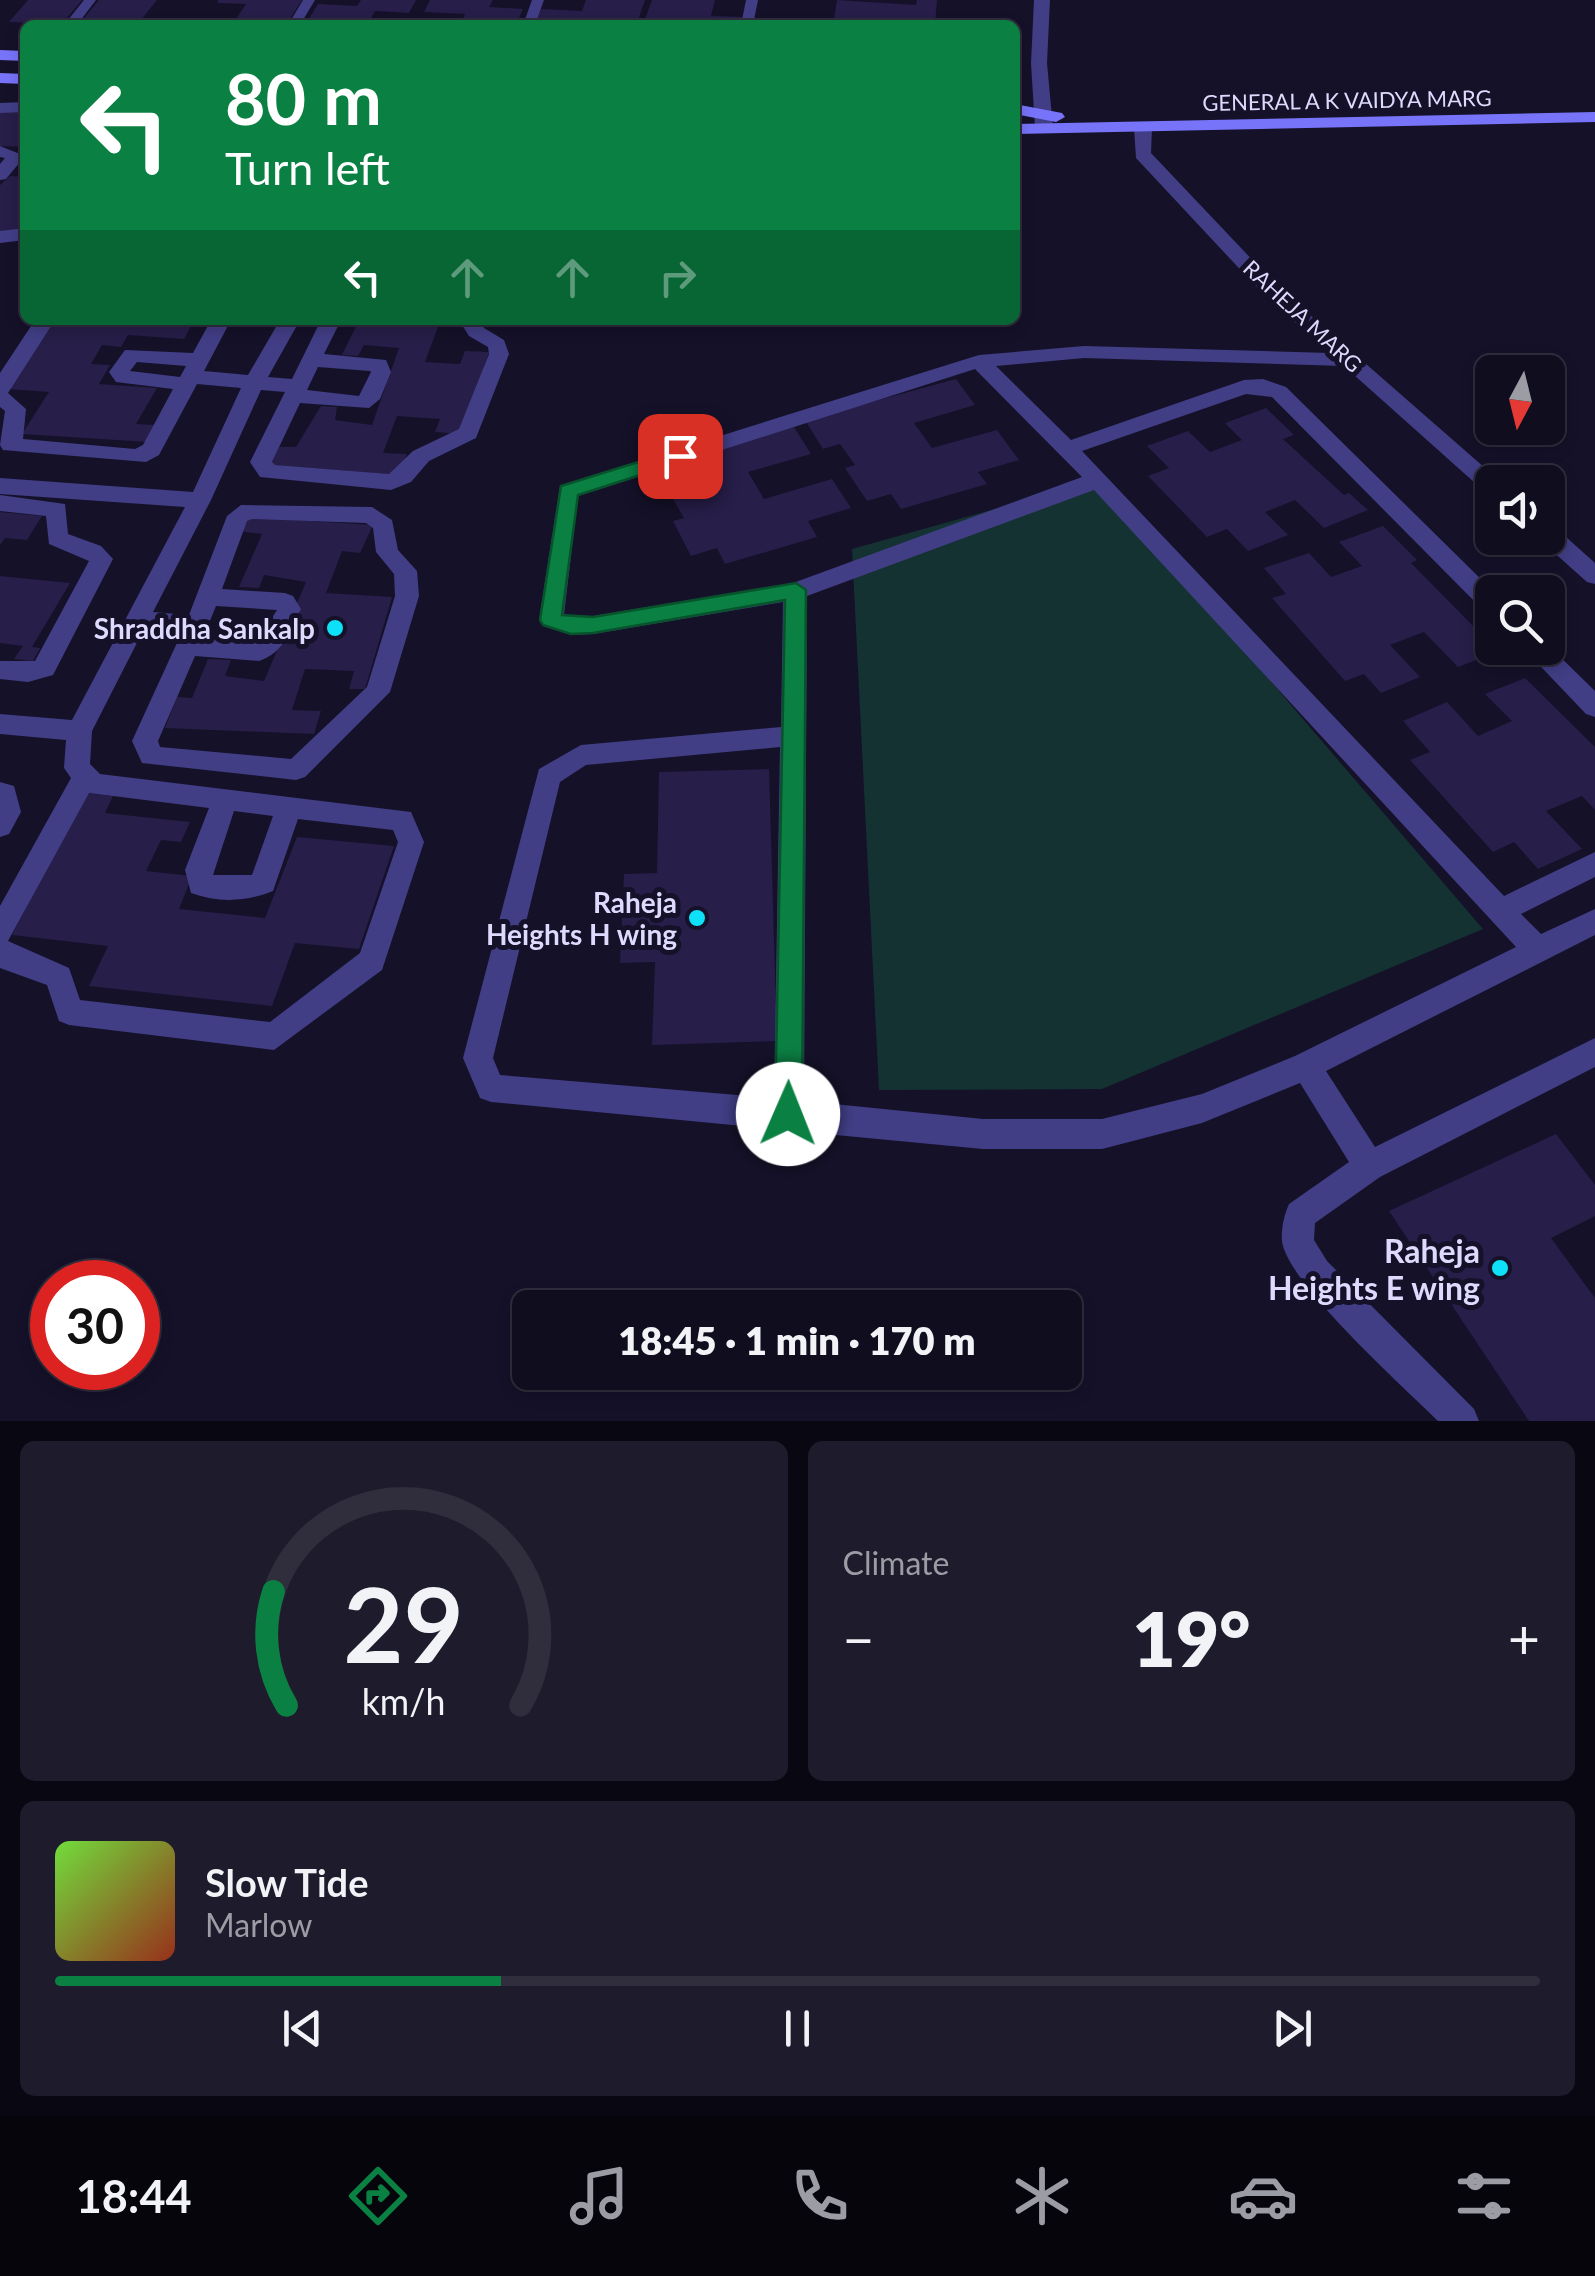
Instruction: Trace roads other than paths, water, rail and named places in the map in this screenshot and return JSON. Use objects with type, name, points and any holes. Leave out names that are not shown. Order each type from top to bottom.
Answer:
[{"type":"main road","name":"GENERAL A K VAIDYA MARG","points":[[1020,111],[1044,121],[1143,128],[1595,117]]},
{"type":"main road","name":"GENERAL A K VAIDYA MARG","points":[[1020,128],[1044,121]]},
{"type":"street","points":[[1042,0],[1039,63],[1044,121]]},
{"type":"street","name":"RAHEJA MARG","points":[[1143,128],[1142,154],[1271,292],[1475,471]]},
{"type":"street","points":[[0,151],[16,156],[0,175]]},
{"type":"street","points":[[0,389],[42,325]]},
{"type":"street","points":[[0,397],[16,409],[11,445],[138,457],[151,450],[218,325]]},
{"type":"street","points":[[0,951],[1,956],[34,964],[59,977],[69,1012],[274,1036],[372,961],[411,842],[402,820],[93,784],[77,768],[79,731],[200,500],[254,383],[287,325]]},
{"type":"street","points":[[328,325],[261,462],[268,472],[391,482],[403,477],[421,456],[468,433],[498,354],[497,344],[476,332],[472,325]]},
{"type":"street","points":[[1098,480],[796,590],[593,625],[571,626],[551,620],[568,491],[979,361],[1084,352],[1350,360]]},
{"type":"street","points":[[192,374],[362,403],[370,399],[382,372],[379,365],[311,360]]},
{"type":"street","points":[[979,361],[1098,480],[1536,950]]},
{"type":"street","points":[[1064,450],[1244,386],[1263,386],[1279,392],[1475,588]]},
{"type":"street","points":[[0,486],[200,500]]},
{"type":"street","points":[[0,504],[57,510],[58,538],[102,559],[44,668],[28,674],[0,670]]},
{"type":"street","points":[[249,511],[372,515],[384,526],[382,544],[390,559],[405,570],[406,596],[378,692],[296,770],[152,756],[145,742],[192,635],[238,516],[249,511]]},
{"type":"street","points":[[1565,549],[1595,576]]},
{"type":"street","points":[[788,1114],[796,590]]},
{"type":"street","points":[[137,620],[259,652],[270,646],[288,609],[285,602],[207,597]]},
{"type":"street","points":[[1552,665],[1595,708]]},
{"type":"street","points":[[0,724],[79,731]]},
{"type":"street","points":[[794,736],[581,755],[548,776],[478,1058],[491,1088],[983,1134],[1102,1134],[1202,1108],[1306,1066],[1595,921]]},
{"type":"street","points":[[0,932],[85,777]]},
{"type":"street","points":[[0,793],[5,794],[8,812],[0,826]]},
{"type":"street","points":[[226,799],[199,870],[200,885],[246,890],[262,884],[289,807]]},
{"type":"street","points":[[1500,911],[1595,864]]},
{"type":"street","points":[[1462,1421],[1315,1273],[1298,1243],[1300,1215],[1369,1166],[1595,1052]]},
{"type":"street","points":[[1306,1066],[1369,1166]]},
{"type":"lane","points":[[74,20],[90,0]]},
{"type":"place","name":"Shraddha Sankalp","points":[[335,628]]},
{"type":"place","name":"Raheja Heights H wing","points":[[697,918]]},
{"type":"place","name":"Raheja Heights E wing","points":[[1500,1268]]}]
